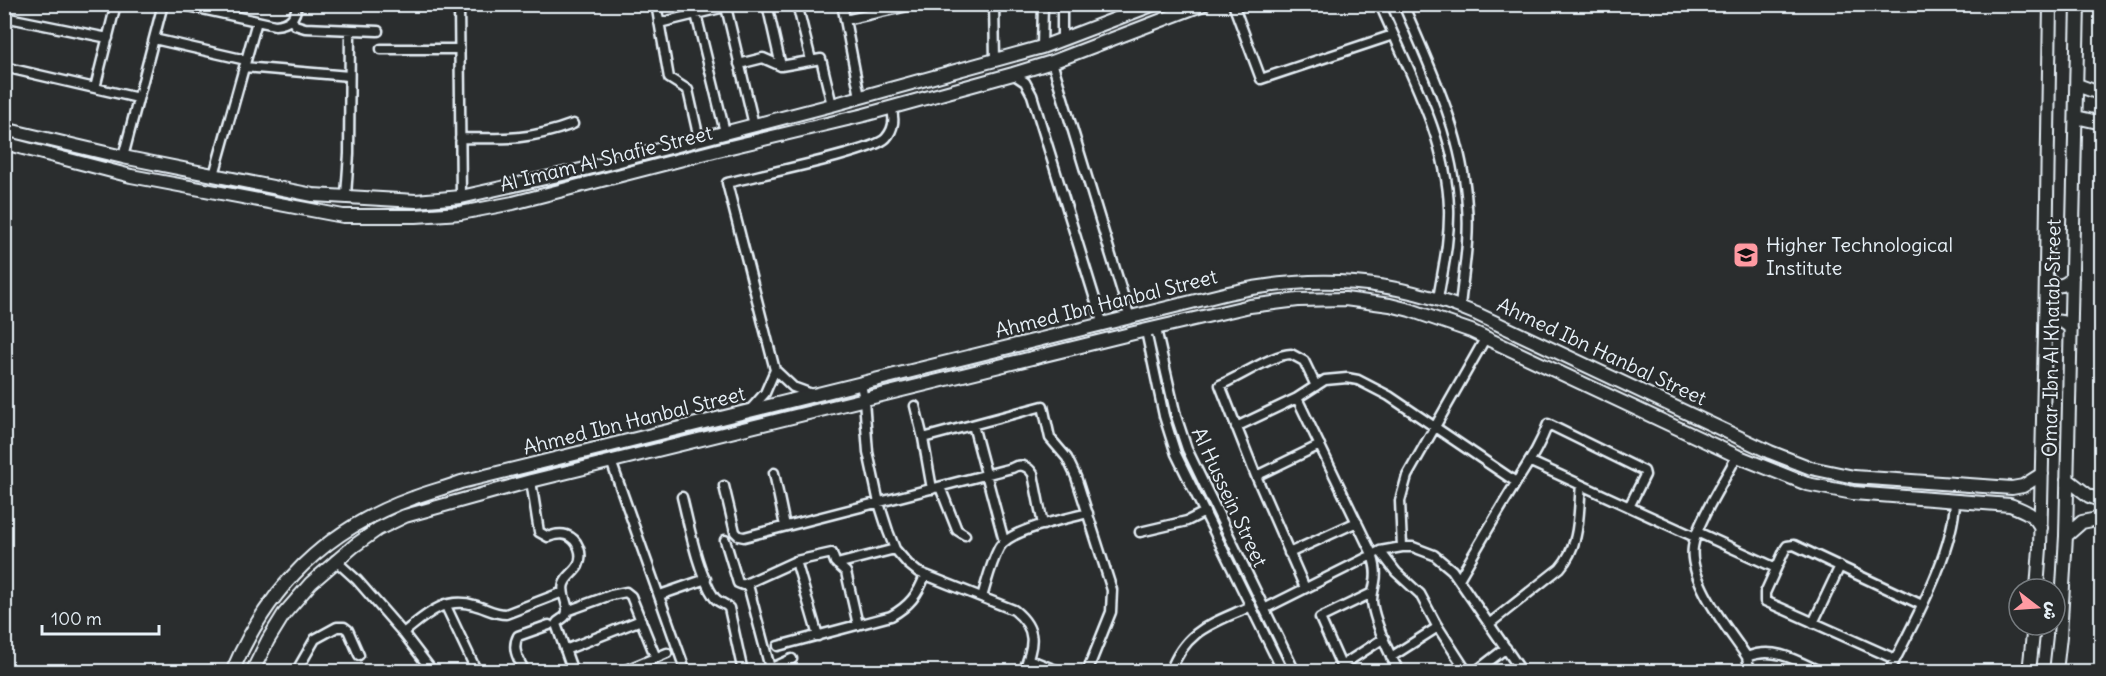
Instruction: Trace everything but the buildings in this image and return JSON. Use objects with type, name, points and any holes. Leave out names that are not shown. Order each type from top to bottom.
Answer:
[{"type":"street","points":[[95,88],[116,4]]},
{"type":"street","points":[[123,157],[163,4]]},
{"type":"street","points":[[179,4],[275,25],[284,25],[292,20],[297,4]]},
{"type":"street","points":[[459,4],[461,197]]},
{"type":"street","points":[[656,4],[669,78],[688,90],[699,139]]},
{"type":"street","points":[[659,23],[737,4]]},
{"type":"street","points":[[767,4],[780,66]]},
{"type":"street","points":[[797,4],[811,60]]},
{"type":"street","points":[[842,4],[860,97]]},
{"type":"street","points":[[845,20],[917,4]]},
{"type":"street","points":[[994,4],[995,60]]},
{"type":"street","points":[[1042,47],[1043,4]]},
{"type":"street","points":[[1062,4],[1062,40]]},
{"type":"street","name":"Al Imam Al Shafie Street","points":[[4,129],[123,157],[313,195],[346,195],[416,201],[461,197],[585,169],[740,129],[1042,47],[1155,4]]},
{"type":"street","name":"Al Imam Al Shafie Street","points":[[4,143],[131,176],[343,216],[416,216],[461,213],[513,203],[891,108],[1013,74],[1052,62],[1204,4]]},
{"type":"street","points":[[1233,4],[1261,79],[1393,35]]},
{"type":"street","points":[[1380,4],[1438,144],[1446,176],[1449,208],[1448,241],[1438,299]]},
{"type":"street","points":[[1403,4],[1457,138],[1464,172],[1468,207],[1467,243],[1460,307]]},
{"type":"street","name":"Omar Ibn Al Khatab Street","points":[[2038,577],[2041,528],[2050,4]]},
{"type":"street","name":"Omar Ibn Al Khatab Street","points":[[2056,672],[2066,536],[2078,4]]},
{"type":"street","points":[[726,7],[754,125]]},
{"type":"street","points":[[696,14],[725,132]]},
{"type":"street","points":[[4,17],[108,39]]},
{"type":"street","points":[[292,20],[299,27],[378,31]]},
{"type":"street","points":[[198,189],[208,174],[245,64],[256,21]]},
{"type":"street","points":[[346,195],[349,154],[350,30]]},
{"type":"street","points":[[154,39],[245,64],[349,76]]},
{"type":"street","points":[[381,50],[459,49]]},
{"type":"street","points":[[739,64],[763,58],[780,66],[819,58],[822,61],[832,105]]},
{"type":"street","points":[[1052,62],[1130,318]]},
{"type":"street","points":[[4,67],[138,98]]},
{"type":"street","points":[[1013,74],[1024,82],[1032,95],[1103,325]]},
{"type":"street","points":[[2077,85],[2102,94]]},
{"type":"street","points":[[815,394],[793,387],[775,370],[727,183],[858,151],[885,139],[893,126],[891,108]]},
{"type":"street","points":[[2076,117],[2102,123]]},
{"type":"street","points":[[460,138],[512,139],[543,134],[573,124]]},
{"type":"street","points":[[740,129],[744,144]]},
{"type":"street","points":[[2046,277],[2055,286],[2062,286],[2072,278]]},
{"type":"street","points":[[1300,281],[1300,299]]},
{"type":"street","name":"Ahmed Ibn Hanbal Street","points":[[232,672],[261,614],[284,584],[308,559],[345,530],[403,502],[461,483],[815,394],[1251,288],[1300,281],[1371,284],[1416,293],[1460,307],[1770,452],[1811,468],[1854,477],[2012,488],[2023,486],[2042,474]]},
{"type":"street","name":"Ahmed Ibn Hanbal Street","points":[[252,672],[268,639],[284,614],[311,583],[354,546],[378,529],[405,516],[611,461],[1151,330],[1250,306],[1300,299],[1345,299],[1410,309],[1486,337],[1737,456],[1785,476],[1830,490],[2010,505],[2030,514],[2038,521],[2041,528]]},
{"type":"street","points":[[2045,333],[2048,326],[2060,320],[2067,323],[2071,329]]},
{"type":"street","name":"Al Hussein Street","points":[[1151,330],[1176,416],[1192,460],[1295,672]]},
{"type":"street","name":"Al Hussein Street","points":[[1151,330],[1164,416],[1181,466],[1283,672]]},
{"type":"street","points":[[1402,547],[1400,508],[1402,490],[1410,469],[1486,337]]},
{"type":"street","points":[[1305,588],[1256,476],[1220,385],[1276,357],[1291,354],[1298,356],[1304,362],[1316,386]]},
{"type":"street","points":[[1581,381],[1588,366]]},
{"type":"street","points":[[748,412],[765,393],[775,370]]},
{"type":"street","points":[[1236,427],[1298,399],[1325,380],[1336,378],[1358,380],[1378,390],[1516,482]]},
{"type":"street","points":[[861,384],[868,452],[879,503],[895,549],[908,564],[925,575],[1014,610],[1022,616],[1032,636],[1031,651],[1023,672]]},
{"type":"street","points":[[1298,399],[1357,522],[1376,553],[1420,594],[1467,672]]},
{"type":"street","points":[[915,406],[936,488],[957,530],[965,535]]},
{"type":"street","points":[[923,438],[1043,406],[1050,438],[1072,467],[1112,590],[1111,612],[1087,672]]},
{"type":"street","points":[[1459,579],[1516,482],[1541,445],[1548,424],[1591,443],[1644,471],[1645,475],[1629,507]]},
{"type":"street","points":[[973,425],[1004,541]]},
{"type":"street","points":[[1256,476],[1320,445]]},
{"type":"street","points":[[1737,456],[1696,534],[1692,561],[1699,584],[1747,657],[1750,672]]},
{"type":"street","points":[[1181,466],[1192,460]]},
{"type":"street","points":[[611,461],[687,672]]},
{"type":"street","points":[[1531,462],[1629,507],[1776,567]]},
{"type":"street","points":[[724,486],[734,529],[739,536],[744,537],[1017,465],[1029,469],[1032,474],[1043,525]]},
{"type":"street","points":[[774,473],[785,526]]},
{"type":"street","points":[[2067,479],[2083,492],[2102,501]]},
{"type":"street","points":[[531,482],[539,532],[548,537],[566,535],[578,544],[580,551],[578,565],[564,582],[563,592],[567,611],[564,618],[558,620],[556,624],[572,670],[561,672]]},
{"type":"street","points":[[459,500],[461,483]]},
{"type":"street","points":[[1489,624],[1560,568],[1569,557],[1575,544],[1581,485]]},
{"type":"street","points":[[1889,672],[1922,605],[1949,537],[1956,485]]},
{"type":"street","points":[[682,497],[695,549],[706,579],[714,597],[729,608],[743,672]]},
{"type":"street","points":[[1140,532],[1187,520],[1205,512]]},
{"type":"street","points":[[982,597],[999,547],[1004,541],[1043,525],[1088,513]]},
{"type":"street","points":[[2066,536],[2082,522],[2102,518]]},
{"type":"street","points":[[1289,553],[1357,522]]},
{"type":"street","points":[[725,540],[738,583],[743,585],[748,585],[796,561],[832,553],[837,564],[846,572],[858,625]]},
{"type":"street","points":[[1895,659],[1766,601],[1765,593],[1785,549],[1790,544],[1922,605]]},
{"type":"street","points":[[353,575],[348,560],[354,546]]},
{"type":"street","points":[[1264,609],[1376,553],[1402,547],[1413,548],[1434,555],[1452,570],[1522,672]]},
{"type":"street","points":[[837,564],[895,549]]},
{"type":"street","points":[[1376,553],[1373,607],[1391,657],[1400,672]]},
{"type":"street","points":[[335,561],[353,575],[433,672]]},
{"type":"street","points":[[796,561],[818,636]]},
{"type":"street","points":[[1813,623],[1840,566]]},
{"type":"street","points":[[778,646],[891,616],[904,609],[914,599],[925,575]]},
{"type":"street","points":[[660,595],[706,579]]},
{"type":"street","points":[[748,585],[767,670],[792,659]]},
{"type":"street","points":[[567,611],[622,591],[631,596],[656,658]]},
{"type":"street","points":[[403,633],[433,609],[445,604],[465,602],[498,614],[506,614],[563,592]]},
{"type":"street","points":[[1372,593],[1320,618],[1343,669],[1384,638]]},
{"type":"street","points":[[445,604],[477,672]]},
{"type":"street","points":[[1170,672],[1183,644],[1199,630],[1251,606]]},
{"type":"street","points":[[565,650],[641,620]]},
{"type":"street","points":[[525,672],[515,649],[518,636],[549,625]]},
{"type":"street","points":[[296,672],[315,639],[338,627],[348,630],[359,655]]},
{"type":"street","points":[[1391,657],[1438,627]]},
{"type":"street","points":[[2029,672],[2033,637]]},
{"type":"street","points":[[1474,672],[1506,648]]},
{"type":"street","points":[[621,672],[667,653]]},
{"type":"street","points":[[1747,657],[1761,653],[1776,653],[1821,672]]},
{"type":"street","points":[[1028,659],[1061,672]]},
{"type":"street","points":[[2100,672],[2102,661]]},
{"type":"place","name":"Higher Technological Institute","points":[[1746,255]]}]
